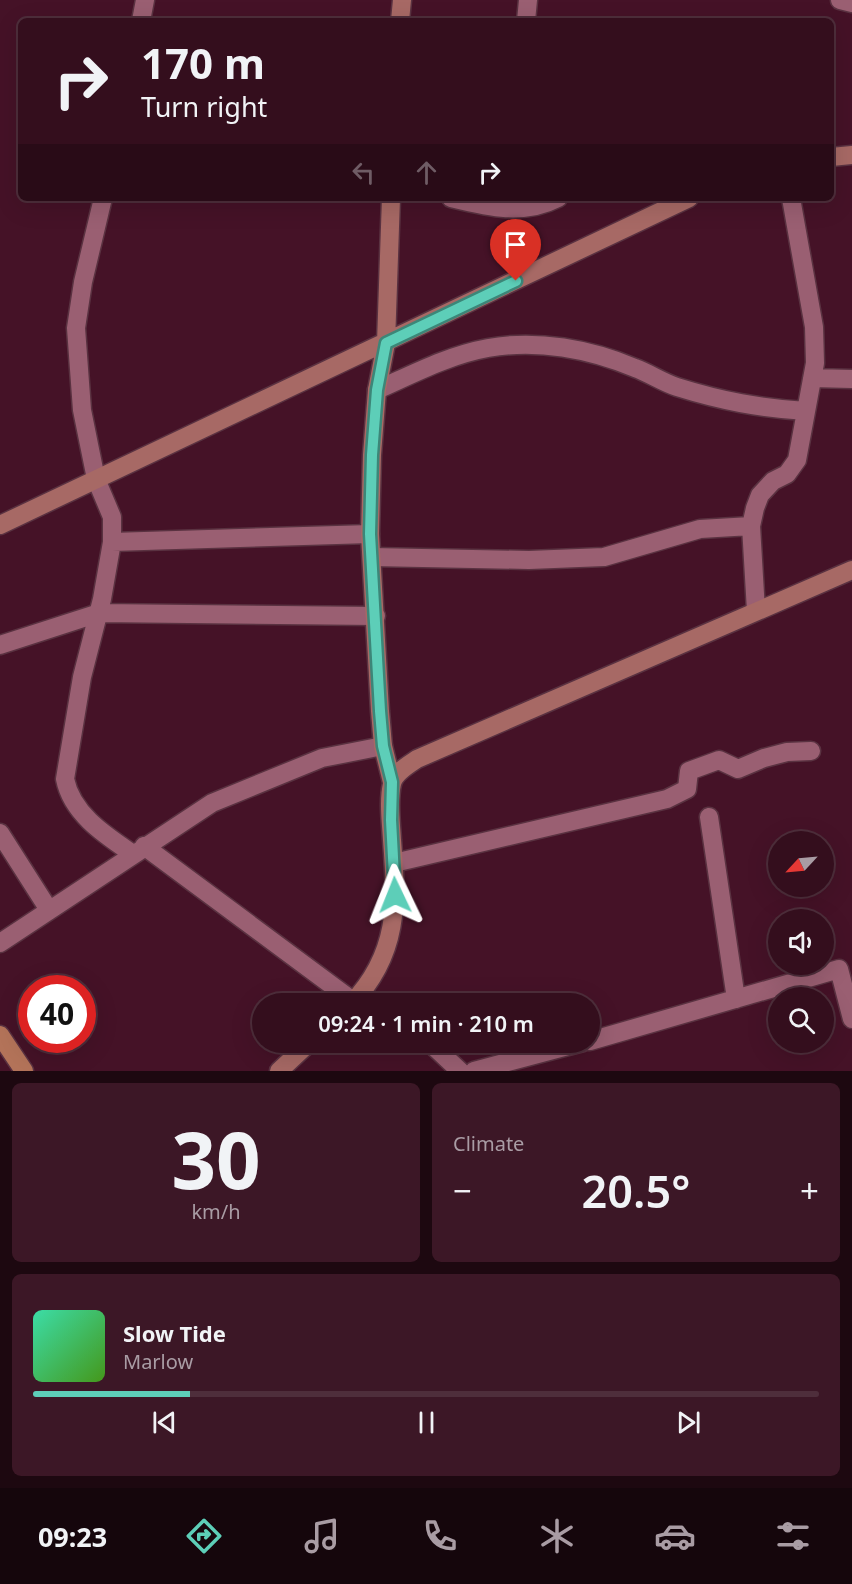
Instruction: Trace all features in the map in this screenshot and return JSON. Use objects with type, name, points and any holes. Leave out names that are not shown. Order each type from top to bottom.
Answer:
[{"type":"main road","points":[[0,1035],[24,1071]]},
{"type":"street","points":[[142,18],[145,0]]},
{"type":"street","points":[[400,18],[402,0]]},
{"type":"street","points":[[526,18],[528,0]]},
{"type":"street","points":[[840,0],[852,3]]},
{"type":"street","points":[[834,157],[852,155]]},
{"type":"street","points":[[102,201],[82,282],[76,327],[82,410],[96,479],[112,517],[112,542],[99,613],[82,677],[65,779],[67,790],[89,822],[139,850],[340,993]]},
{"type":"street","points":[[361,993],[372,978],[386,948],[396,911],[392,782],[383,746],[370,534],[372,455],[377,390],[386,343],[391,201]]},
{"type":"street","points":[[468,201],[517,210],[540,207],[552,201]]},
{"type":"street","points":[[0,525],[683,201]]},
{"type":"street","points":[[756,611],[751,526],[760,495],[772,481],[787,474],[797,460],[812,378],[814,327],[792,201]]},
{"type":"street","points":[[377,390],[450,358],[488,347],[558,346],[599,355],[635,367],[674,386],[753,408],[806,411]]},
{"type":"street","points":[[812,378],[852,379]]},
{"type":"street","points":[[372,557],[529,560],[604,557],[700,529],[751,526]]},
{"type":"street","points":[[112,542],[370,534]]},
{"type":"street","points":[[392,782],[402,769],[417,759],[852,570]]},
{"type":"street","points":[[0,645],[99,613],[376,616]]},
{"type":"street","points":[[0,943],[212,803],[322,758],[383,746]]},
{"type":"street","points":[[394,863],[667,799],[687,789],[689,771],[719,760],[738,769],[764,758],[811,751]]},
{"type":"street","points":[[709,817],[735,999]]},
{"type":"street","points":[[0,833],[49,910]]},
{"type":"street","points":[[600,1038],[846,967],[852,1019]]},
{"type":"street","points":[[279,1071],[298,1053]]},
{"type":"street","points":[[437,1053],[449,1068]]},
{"type":"street","points":[[474,1071],[542,1053]]},
{"type":"route","points":[[395,895],[391,820],[392,782],[383,746],[370,534],[372,455],[377,390],[386,343],[516,281]]}]
